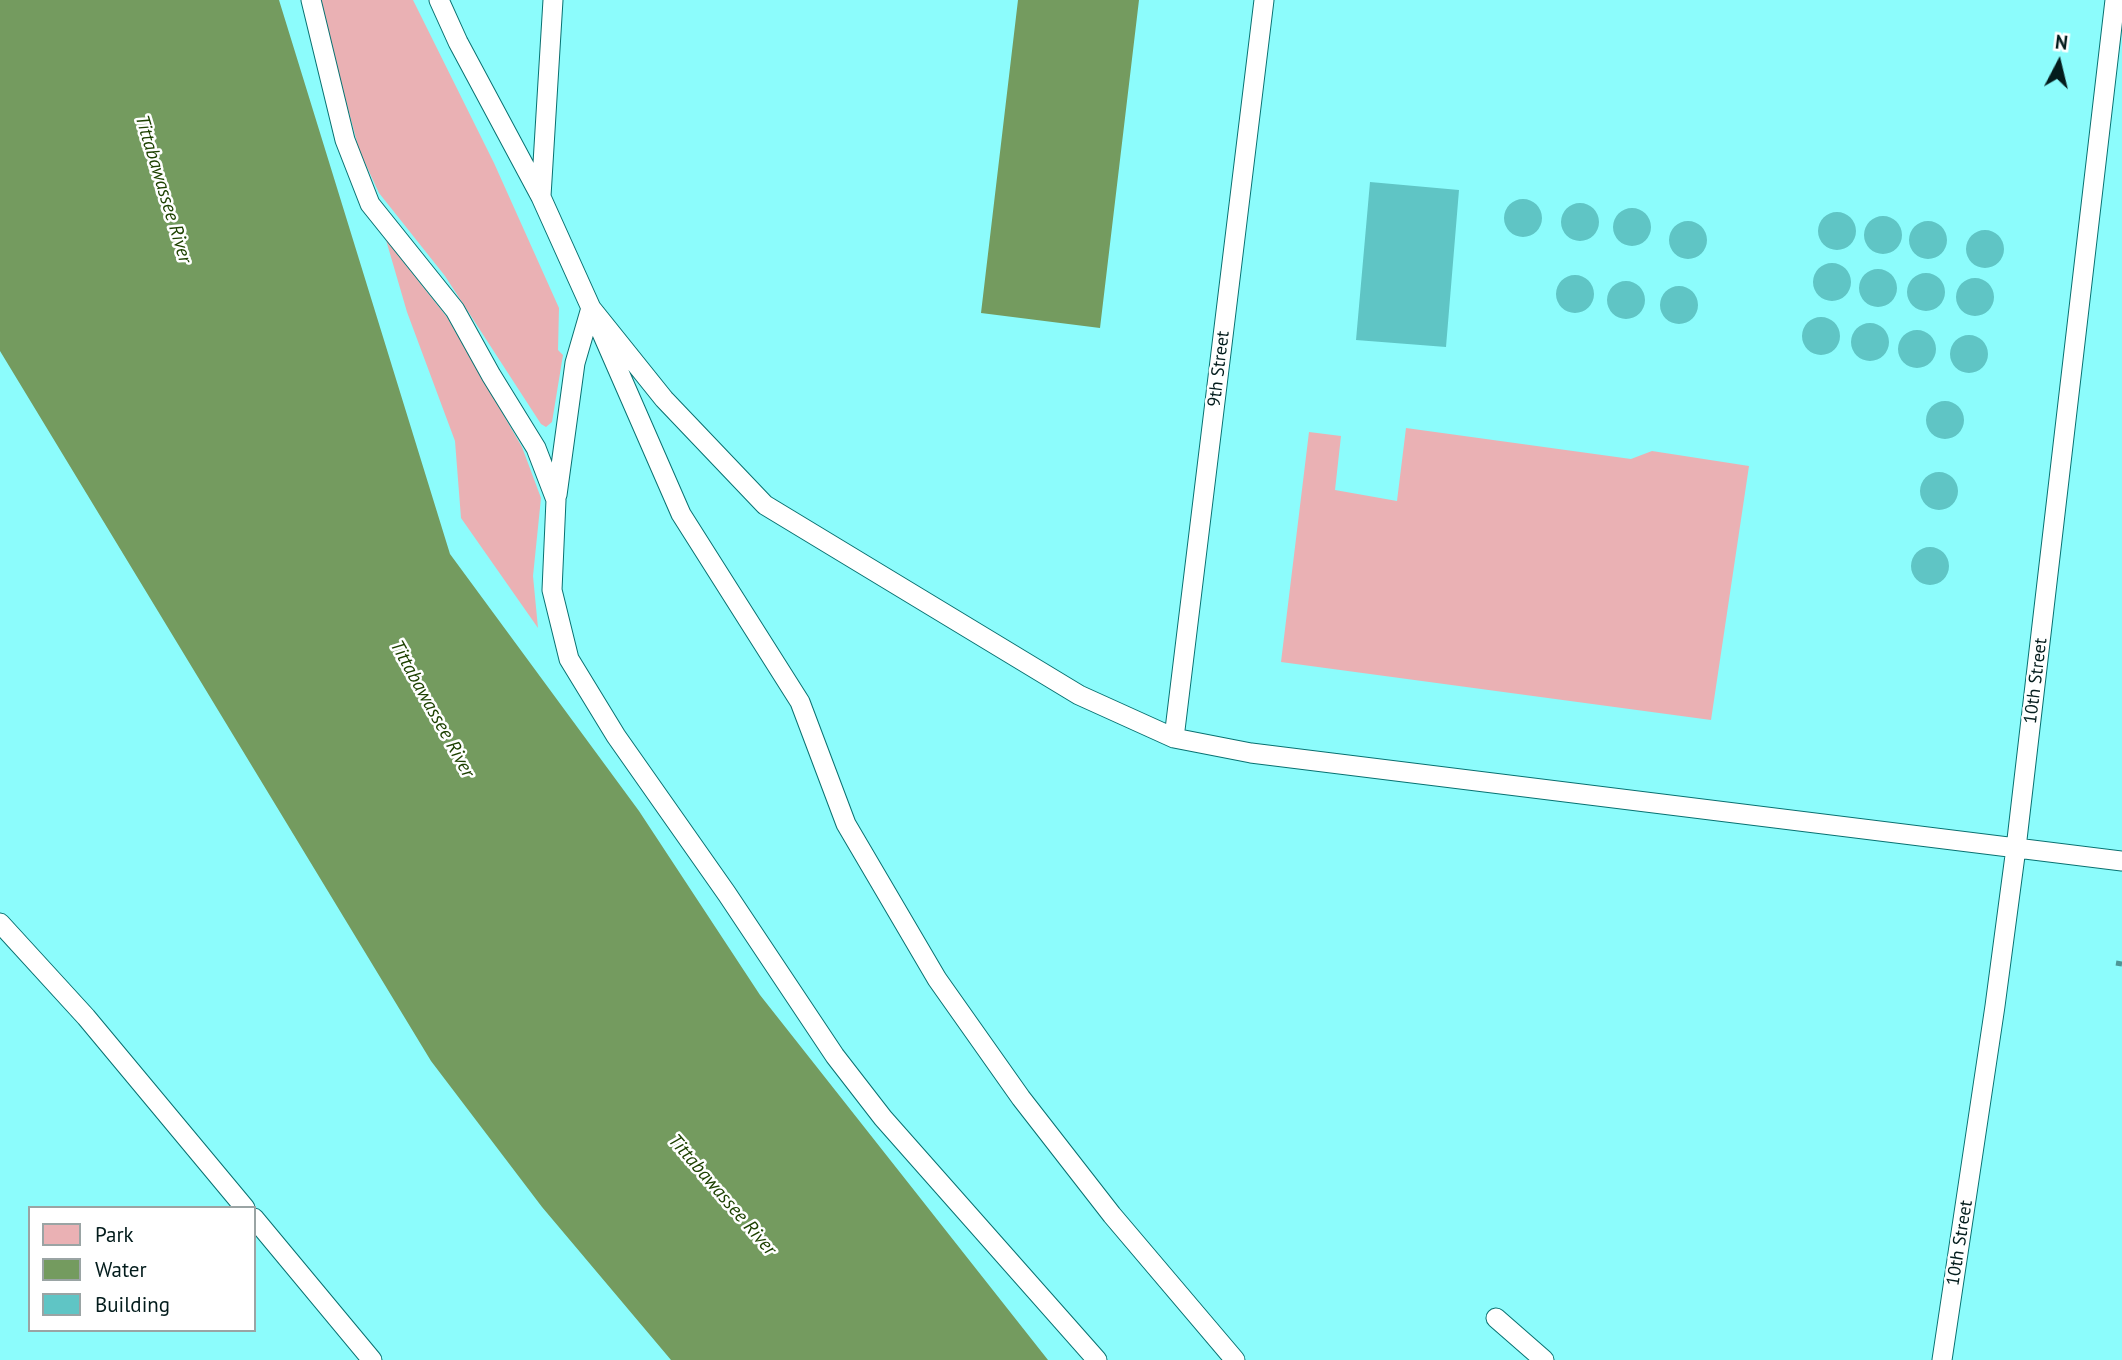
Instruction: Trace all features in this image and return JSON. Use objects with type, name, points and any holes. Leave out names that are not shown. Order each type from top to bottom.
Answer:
[{"type":"lane","points":[[310,0],[345,140],[370,204],[455,310],[536,448],[556,500]]},
{"type":"lane","points":[[439,0],[541,197],[681,514],[800,702],[846,824],[937,979],[1021,1098],[1104,1205],[1234,1360]]},
{"type":"lane","points":[[541,197],[553,0]]},
{"type":"lane","name":"9th Street","points":[[1174,738],[1264,0]]},
{"type":"lane","name":"10th Street","points":[[1942,1360],[2016,848],[2115,0]]},
{"type":"lane","points":[[591,308],[575,363],[556,500],[552,590],[569,659],[617,736],[835,1056],[883,1118],[1097,1360]]},
{"type":"lane","points":[[591,308],[664,399],[765,505],[1079,695],[1174,738],[1251,754],[2122,861]]},
{"type":"lane","points":[[0,923],[86,1017],[243,1206]]},
{"type":"lane","points":[[256,1220],[372,1360]]},
{"type":"lane","points":[[1496,1318],[1544,1360]]},
{"type":"green space","points":[[319,0],[413,0],[494,163],[559,308],[558,350],[563,355],[552,422],[546,427],[541,424],[445,276],[379,193],[359,150]]},
{"type":"green space","points":[[386,240],[447,317],[522,447],[541,498],[533,576],[538,628],[461,518],[455,441],[407,312]]},
{"type":"green space","points":[[1406,428],[1631,459],[1652,451],[1749,466],[1711,720],[1281,662],[1309,432],[1341,436],[1335,490],[1397,501]]},
{"type":"water","name":"Tittabawassee River","points":[[0,0],[279,0],[450,554],[639,811],[760,995],[1048,1360],[671,1360],[542,1207],[431,1061],[0,351]]},
{"type":"water","points":[[1018,0],[1139,0],[1100,328],[981,313]]},
{"type":"building","points":[[1370,182],[1459,190],[1446,347],[1356,340]]},
{"type":"building","points":[[1523,199],[1536,205],[1542,218],[1536,231],[1523,237],[1510,231],[1504,218],[1510,205]]},
{"type":"building","points":[[1580,203],[1593,209],[1599,222],[1593,235],[1580,241],[1567,235],[1561,222],[1567,209]]},
{"type":"building","points":[[1632,208],[1645,214],[1651,227],[1645,240],[1632,246],[1619,240],[1613,227],[1619,214]]},
{"type":"building","points":[[1837,212],[1850,218],[1856,231],[1850,244],[1837,250],[1824,244],[1818,231],[1824,218]]},
{"type":"building","points":[[1883,216],[1896,222],[1902,235],[1896,248],[1883,254],[1870,248],[1864,235],[1870,222]]},
{"type":"building","points":[[1688,221],[1701,227],[1707,240],[1701,253],[1688,259],[1675,253],[1669,240],[1675,227]]},
{"type":"building","points":[[1928,221],[1941,227],[1947,240],[1941,253],[1928,259],[1915,253],[1909,240],[1915,227]]},
{"type":"building","points":[[1985,230],[1998,236],[2004,249],[1998,262],[1985,268],[1972,262],[1966,249],[1972,236]]},
{"type":"building","points":[[1832,263],[1845,269],[1851,282],[1845,295],[1832,301],[1819,295],[1813,282],[1819,269]]},
{"type":"building","points":[[1878,269],[1891,275],[1897,288],[1891,301],[1878,307],[1865,301],[1859,288],[1865,275]]},
{"type":"building","points":[[1926,273],[1939,279],[1945,292],[1939,305],[1926,311],[1913,305],[1907,292],[1913,279]]},
{"type":"building","points":[[1575,275],[1588,281],[1594,294],[1588,307],[1575,313],[1562,307],[1556,294],[1562,281]]},
{"type":"building","points":[[1975,278],[1988,284],[1994,297],[1988,310],[1975,316],[1962,310],[1956,297],[1962,284]]},
{"type":"building","points":[[1626,281],[1639,287],[1645,300],[1639,313],[1626,319],[1613,313],[1607,300],[1613,287]]},
{"type":"building","points":[[1679,286],[1692,292],[1698,305],[1692,318],[1679,324],[1666,318],[1660,305],[1666,292]]},
{"type":"building","points":[[1821,317],[1834,323],[1840,336],[1834,349],[1821,355],[1808,349],[1802,336],[1808,323]]},
{"type":"building","points":[[1870,323],[1883,329],[1889,342],[1883,355],[1870,361],[1857,355],[1851,342],[1857,329]]},
{"type":"building","points":[[1917,330],[1930,336],[1936,349],[1930,362],[1917,368],[1904,362],[1898,349],[1904,336]]},
{"type":"building","points":[[1969,335],[1982,341],[1988,354],[1982,367],[1969,373],[1956,367],[1950,354],[1956,341]]},
{"type":"building","points":[[1945,401],[1958,407],[1964,420],[1958,433],[1945,439],[1932,433],[1926,420],[1932,407]]},
{"type":"building","points":[[1939,472],[1952,478],[1958,491],[1952,504],[1939,510],[1926,504],[1920,491],[1926,478]]},
{"type":"building","points":[[1930,547],[1943,553],[1949,566],[1943,579],[1930,585],[1917,579],[1911,566],[1917,553]]},
{"type":"railway","points":[[2116,963],[2122,964]]}]
